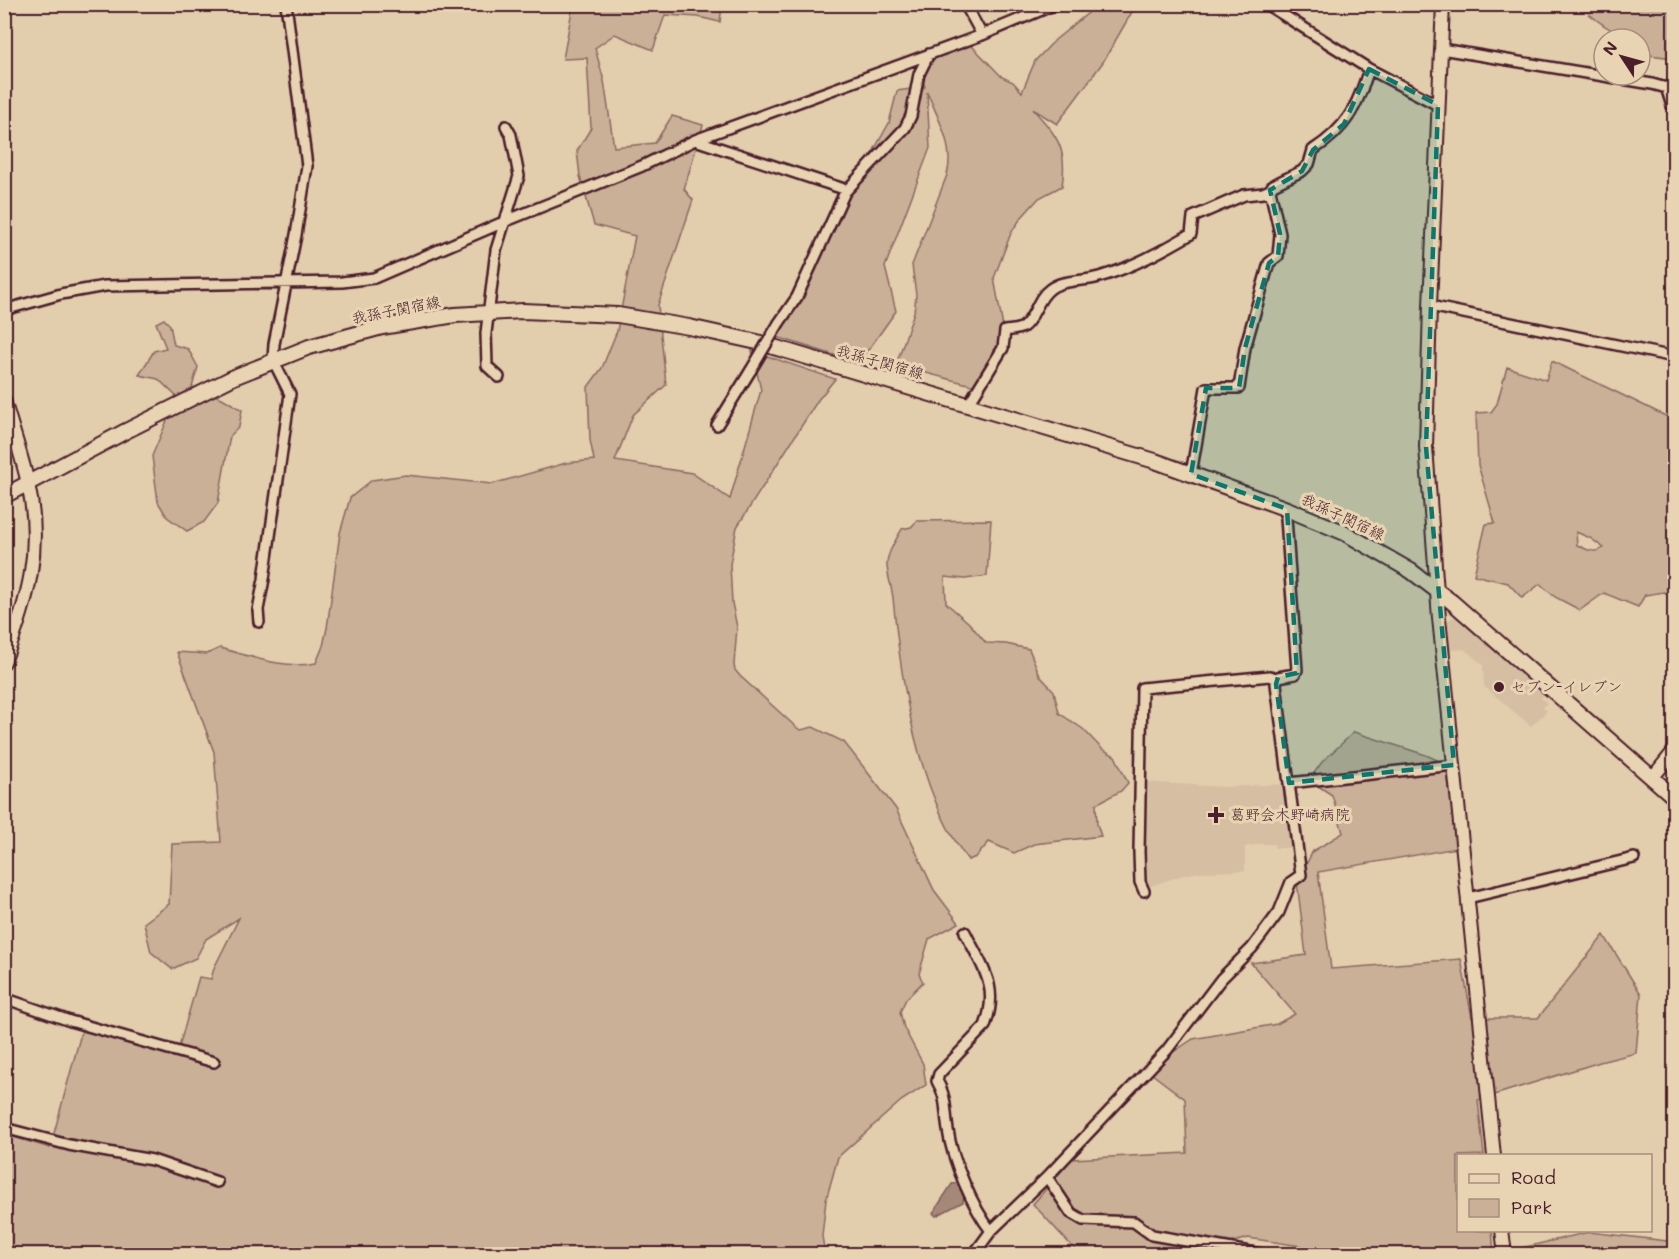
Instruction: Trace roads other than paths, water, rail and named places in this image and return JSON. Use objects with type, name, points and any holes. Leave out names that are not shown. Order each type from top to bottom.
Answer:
[{"type":"main road","name":"我孫子関宿線","points":[[4,496],[172,407],[273,360],[342,337],[382,327],[456,315],[523,311],[608,314],[689,327],[757,342],[1155,461],[1287,509],[1366,544],[1438,590],[1674,797]]},
{"type":"street","points":[[259,622],[258,610],[290,394],[273,360],[274,344],[307,166],[286,4]]},
{"type":"street","points":[[964,4],[982,35]]},
{"type":"street","points":[[4,310],[61,294],[105,286],[342,282],[374,278],[642,166],[695,140],[982,35],[1056,4]]},
{"type":"street","points":[[1266,4],[1369,69],[1438,105]]},
{"type":"street","points":[[1443,4],[1426,447],[1454,765],[1494,1154]]},
{"type":"street","points":[[1441,49],[1670,89],[1674,112]]},
{"type":"street","points":[[717,425],[797,297],[819,245],[847,190],[905,128],[910,116],[919,74],[930,54]]},
{"type":"street","points":[[1191,474],[1206,388],[1239,388],[1245,348],[1269,263],[1278,256],[1280,234],[1270,190],[1273,184],[1302,171],[1309,164],[1313,150],[1332,137],[1344,124],[1358,101],[1369,69]]},
{"type":"street","points":[[499,377],[487,366],[486,333],[496,250],[519,176],[511,135],[506,126]]},
{"type":"street","points":[[695,140],[847,190]]},
{"type":"street","points":[[968,405],[1003,348],[1005,332],[1020,329],[1025,325],[1049,289],[1066,282],[1096,278],[1158,254],[1191,234],[1193,217],[1244,195],[1270,190]]},
{"type":"street","points":[[1430,306],[1674,357]]},
{"type":"street","points":[[4,400],[28,484],[35,540],[34,563],[28,592],[20,623],[4,662]]},
{"type":"street","points":[[1144,891],[1140,882],[1139,852],[1142,688],[1270,676],[1276,679],[1295,674],[1297,670],[1287,509]]},
{"type":"street","points":[[974,1254],[992,1231],[1047,1177],[1167,1050],[1221,979],[1252,948],[1279,912],[1291,882],[1301,875],[1276,679]]},
{"type":"street","points":[[1653,777],[1674,752]]},
{"type":"street","points":[[1289,783],[1454,765]]},
{"type":"street","points":[[1468,898],[1634,858]]},
{"type":"street","points":[[965,932],[991,985],[988,1016],[985,1026],[939,1074],[937,1081],[943,1091],[948,1130],[956,1158],[975,1205],[992,1231]]},
{"type":"street","points":[[4,998],[70,1021],[214,1062]]},
{"type":"street","points":[[4,1128],[69,1145],[152,1160],[217,1182]]},
{"type":"street","points":[[1047,1177],[1071,1213],[1083,1221],[1134,1222],[1152,1234],[1261,1254]]},
{"type":"street","points":[[1502,1232],[1505,1254]]},
{"type":"place","name":"セブン-イレブン","points":[[1499,687]]},
{"type":"place","name":"葛野会木野崎病院","points":[[1216,815]]}]
